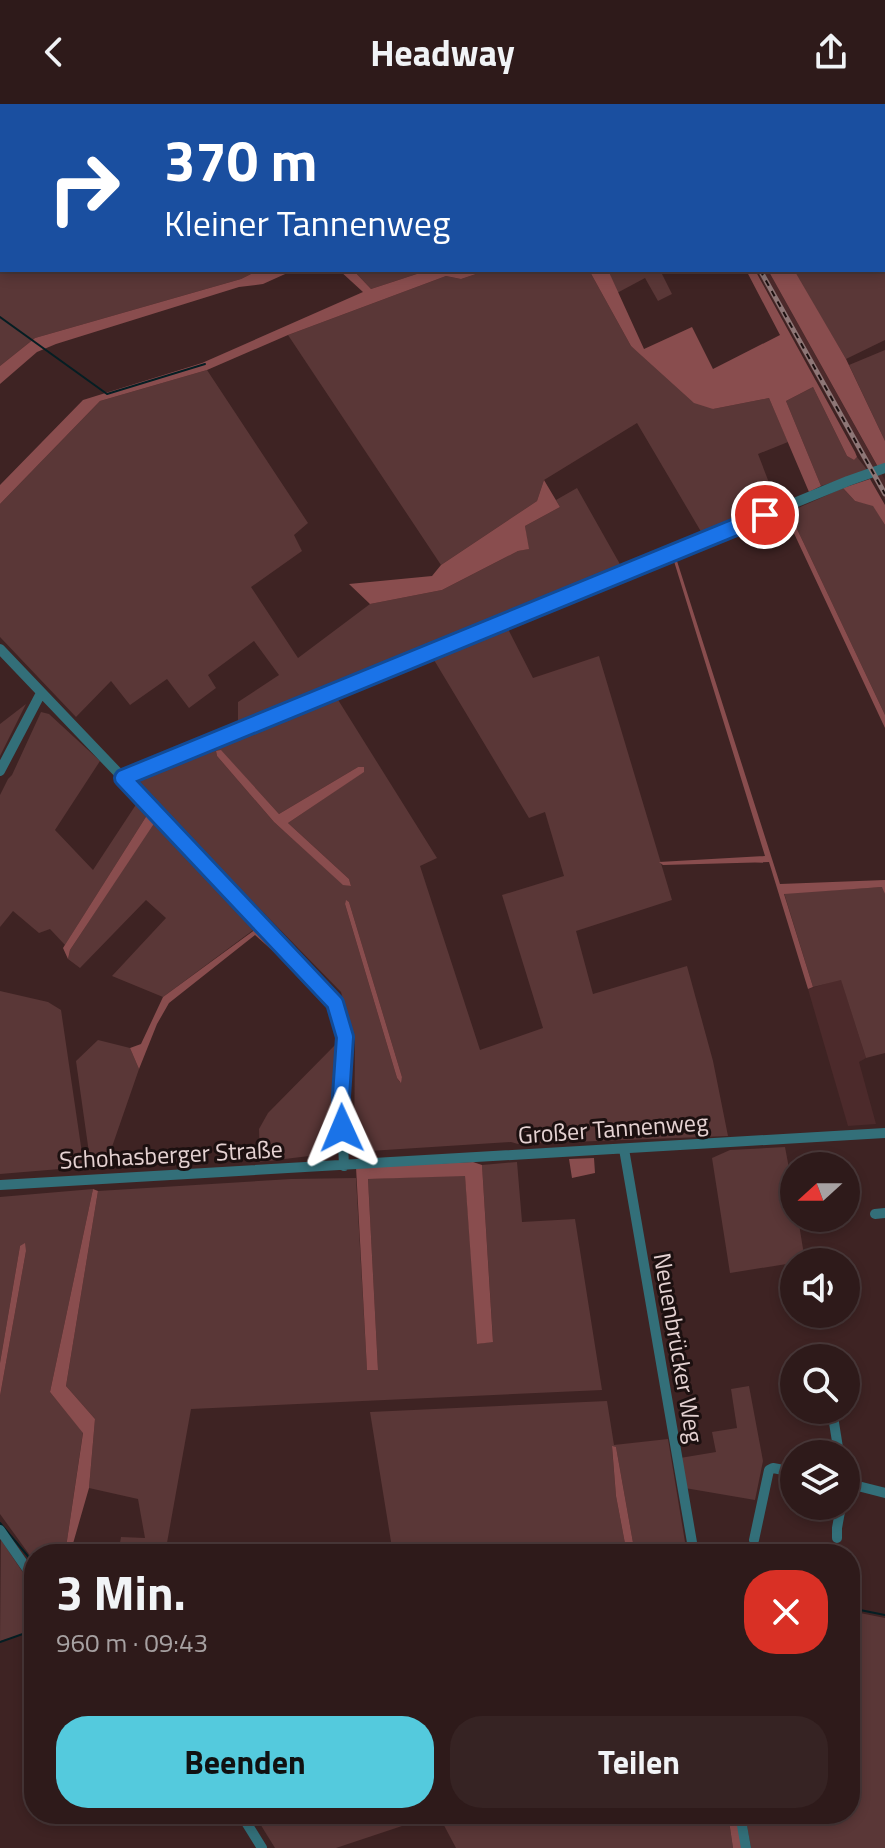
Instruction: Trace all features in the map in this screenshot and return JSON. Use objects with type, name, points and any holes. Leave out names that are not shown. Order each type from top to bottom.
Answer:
[{"type":"street","points":[[123,778],[885,468]]},
{"type":"street","points":[[0,649],[335,1003],[345,1037],[341,1096],[344,1166]]},
{"type":"street","points":[[0,771],[41,693]]},
{"type":"street","name":"Großer Tannenweg","points":[[344,1166],[885,1133]]},
{"type":"street","name":"Neuenbrücker Weg","points":[[624,1149],[692,1544]]},
{"type":"street","name":"Schohasberger Straße","points":[[0,1185],[344,1166]]},
{"type":"street","points":[[754,1540],[767,1476],[773,1468],[780,1468]]},
{"type":"street","points":[[860,1487],[885,1493]]},
{"type":"street","points":[[837,1538],[838,1520]]},
{"type":"street","points":[[0,1530],[24,1565]]},
{"type":"street","points":[[247,1824],[262,1848]]},
{"type":"street","points":[[742,1824],[746,1848]]},
{"type":"shaded area","points":[[0,272],[255,272],[241,279],[35,338],[0,366]]},
{"type":"shaded area","points":[[255,272],[290,272],[263,284],[239,287],[56,344],[37,352],[0,384],[0,366],[35,338],[241,279]]},
{"type":"shaded area","points":[[341,272],[355,272],[371,289],[423,272],[482,272],[461,279],[446,276],[288,335],[207,370],[100,401],[0,504],[0,485],[83,400],[202,363],[363,292]]},
{"type":"shaded area","points":[[355,272],[423,272],[371,289]]},
{"type":"shaded area","points":[[482,272],[590,272],[631,346],[713,409],[769,398],[788,442],[758,454],[778,506],[703,535],[637,423],[544,480],[537,501],[441,565],[288,335],[446,276],[461,279]]},
{"type":"shaded area","points":[[590,272],[609,272],[644,349],[692,327],[713,369],[780,335],[747,272],[756,272],[857,457],[854,460],[847,456],[813,387],[786,401],[821,486],[809,492],[769,398],[713,409],[694,403],[631,346]]},
{"type":"shaded area","points":[[609,272],[661,272],[672,294],[658,301],[645,278],[617,293]]},
{"type":"shaded area","points":[[757,272],[769,272],[885,480],[885,500]]},
{"type":"shaded area","points":[[769,272],[795,272],[846,359],[885,441],[885,464],[878,467]]},
{"type":"shaded area","points":[[794,272],[885,272],[885,340],[846,359]]},
{"type":"shaded area","points":[[885,350],[885,441],[849,365]]},
{"type":"shaded area","points":[[207,370],[308,523],[294,535],[302,551],[251,587],[298,658],[370,604],[442,590],[518,551],[528,549],[525,526],[560,507],[556,500],[577,488],[621,566],[535,599],[238,726],[238,702],[279,675],[254,641],[208,675],[216,688],[189,708],[167,679],[130,705],[111,681],[76,717],[0,637],[0,504],[100,401]]},
{"type":"shaded area","points":[[813,387],[847,456],[854,460],[857,457],[868,471],[821,486],[786,401]]},
{"type":"shaded area","points":[[870,479],[885,505],[885,525],[873,506],[855,501],[843,488]]},
{"type":"shaded area","points":[[544,480],[560,507],[525,526],[529,549],[518,551],[442,590],[370,604],[349,584],[432,576],[441,565],[537,501]]},
{"type":"shaded area","points":[[843,488],[855,501],[873,505],[885,525],[885,715],[789,512]]},
{"type":"shaded area","points":[[784,512],[789,512],[885,715],[885,728]]},
{"type":"shaded area","points":[[673,558],[677,561],[780,884],[885,880],[885,894],[882,887],[784,894],[813,987],[808,989],[769,862],[663,865],[659,862],[765,856]]},
{"type":"shaded area","points":[[506,625],[533,678],[599,656],[672,900],[576,931],[593,994],[687,966],[713,1061],[728,1136],[511,1142],[354,1152],[355,1041],[341,992],[133,779],[335,695],[437,858],[420,866],[480,1050],[543,1028],[502,895],[564,876],[545,812],[529,818],[431,655]],"holes":[[[216,751],[221,751],[279,814],[358,767],[364,767],[363,772],[288,823],[349,879],[351,886],[343,884],[274,822]],[[346,901],[349,902],[402,1077],[400,1082]]]},
{"type":"shaded area","points":[[26,704],[0,756],[0,724]]},
{"type":"shaded area","points":[[41,712],[49,714],[100,761],[55,830],[93,870],[139,800],[149,812],[65,945],[50,929],[39,933],[13,911],[0,927],[0,795]]},
{"type":"shaded area","points":[[221,750],[279,814],[358,767],[364,767],[364,772],[288,823],[349,879],[351,886],[343,885],[274,822],[217,756],[216,751]]},
{"type":"shaded area","points":[[149,812],[157,819],[70,950],[68,959],[63,948]]},
{"type":"shaded area","points":[[154,822],[256,928],[163,997],[112,976],[166,918],[146,900],[80,968],[68,959],[70,950]]},
{"type":"shaded area","points":[[883,887],[885,1053],[866,1058],[841,980],[813,987],[784,893]]},
{"type":"shaded area","points":[[346,900],[402,1077],[401,1083],[397,1078]]},
{"type":"shaded area","points":[[263,928],[312,984],[255,935],[169,1003],[139,1069],[130,1048],[141,1044],[163,997],[256,929]]},
{"type":"shaded area","points":[[841,979],[866,1058],[859,1062],[876,1124],[848,1126],[808,989]]},
{"type":"shaded area","points":[[0,991],[48,1002],[61,1010],[84,1167],[0,1174]]},
{"type":"shaded area","points":[[98,1040],[130,1048],[139,1069],[105,1167],[91,1167],[76,1061]]},
{"type":"shaded area","points":[[336,1044],[334,1153],[260,1162],[259,1129],[268,1113]]},
{"type":"shaded area","points":[[785,1147],[786,1152],[780,1152],[780,1232],[800,1232],[803,1248],[780,1248],[780,1265],[730,1273],[712,1158],[730,1150]]},
{"type":"shaded area","points":[[594,1158],[595,1173],[572,1178],[569,1159]]},
{"type":"shaded area","points":[[473,1162],[482,1165],[493,1342],[477,1344],[465,1176],[368,1179],[378,1370],[367,1370],[356,1167]]},
{"type":"shaded area","points":[[517,1162],[522,1222],[575,1219],[602,1390],[191,1409],[167,1544],[120,1544],[121,1537],[145,1538],[138,1499],[89,1488],[95,1419],[66,1386],[98,1191],[356,1178],[367,1369],[378,1370],[368,1179],[465,1175],[478,1344],[493,1341],[482,1165]]},
{"type":"shaded area","points":[[93,1189],[50,1392],[83,1432],[66,1544],[24,1544],[24,1547],[0,1514],[0,1396],[26,1251],[20,1246],[0,1363],[0,1197]]},
{"type":"shaded area","points":[[93,1189],[98,1191],[66,1386],[95,1419],[89,1488],[73,1544],[66,1544],[83,1433],[50,1392]]},
{"type":"shaded area","points":[[25,1243],[0,1396],[0,1363],[20,1246]]},
{"type":"shaded area","points":[[749,1386],[763,1461],[755,1500],[685,1488],[680,1458],[716,1452],[712,1432],[737,1428],[731,1389]]},
{"type":"shaded area","points":[[607,1401],[614,1445],[668,1439],[685,1544],[633,1544],[616,1447],[612,1447],[616,1496],[625,1544],[391,1544],[370,1412]]},
{"type":"shaded area","points":[[612,1446],[616,1447],[633,1544],[625,1544],[616,1496]]},
{"type":"shaded area","points":[[1,1540],[24,1574],[24,1634],[0,1641]]},
{"type":"shaded area","points":[[860,1613],[885,1618],[885,1848],[751,1848],[747,1824],[860,1824]]},
{"type":"shaded area","points":[[260,1824],[408,1824],[336,1848],[275,1848]]},
{"type":"shaded area","points":[[443,1824],[729,1824],[733,1848],[456,1848]]},
{"type":"shaded area","points":[[729,1824],[739,1824],[743,1848],[733,1848]]},
{"type":"waterway","points":[[0,317],[107,394],[205,364]]},
{"type":"waterway","points":[[0,1523],[24,1551]]},
{"type":"waterway","points":[[860,1610],[885,1615]]},
{"type":"waterway","points":[[0,1642],[24,1634]]},
{"type":"railway","points":[[761,272],[885,494]]},
{"type":"route","points":[[342,1128],[345,1037],[335,1003],[123,778],[765,515]]}]
